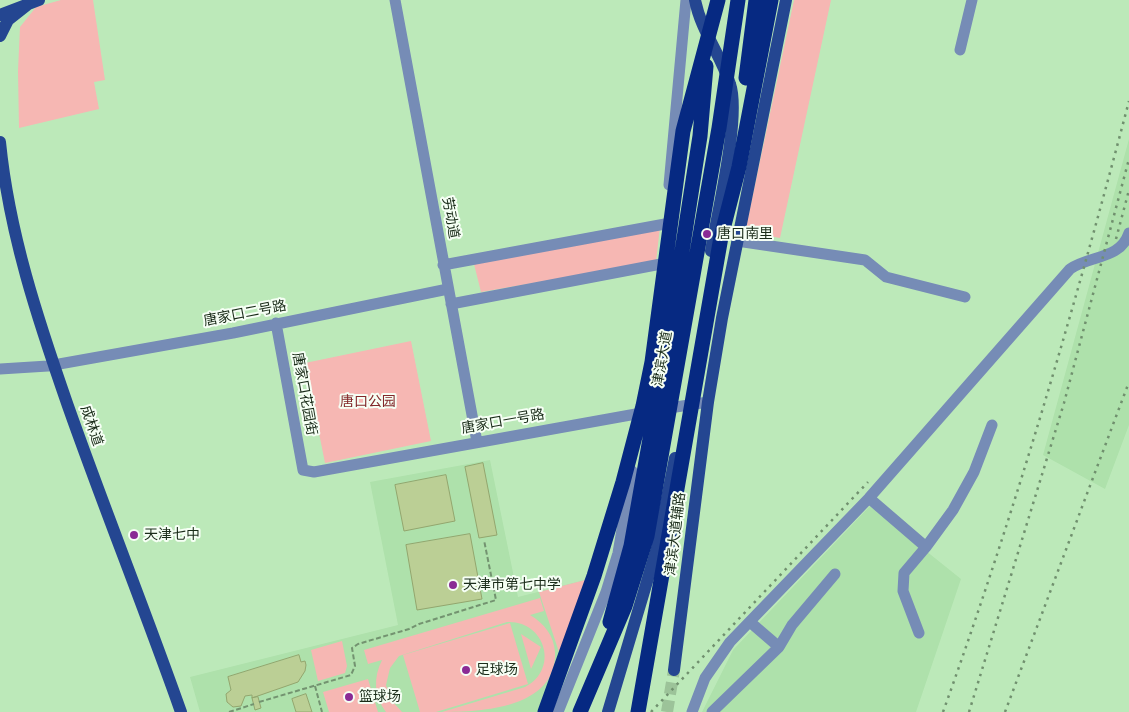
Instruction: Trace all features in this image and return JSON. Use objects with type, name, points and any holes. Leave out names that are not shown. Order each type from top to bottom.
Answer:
[{"type":"highway","points":[[598,670],[631,546],[682,256],[702,122],[706,78],[707,0]]},
{"type":"highway","points":[[545,712],[594,576],[623,482],[643,406],[652,362],[682,131],[718,0]]},
{"type":"highway","points":[[731,54],[733,0]]},
{"type":"highway","name":"津滨大道","points":[[580,712],[625,606],[647,536],[660,471],[731,54],[738,0]]},
{"type":"highway","points":[[638,712],[662,546],[721,238],[756,0]]},
{"type":"highway","points":[[721,238],[739,167],[771,0]]},
{"type":"highway","points":[[647,712],[662,546]]},
{"type":"main road","points":[[608,712],[662,546],[728,153],[733,109],[730,84],[709,42],[695,0]]},
{"type":"main road","name":"津滨大道辅路","points":[[674,670],[708,402],[737,241],[786,0]]},
{"type":"main road","points":[[0,15],[33,2]]},
{"type":"main road","points":[[0,36],[8,20],[33,2]]},
{"type":"main road","name":"成林道","points":[[0,142],[6,196],[16,245],[51,366],[181,712]]},
{"type":"main road","name":"成林道","points":[[0,197],[51,366],[172,712]]},
{"type":"street","name":"劳动道","points":[[395,0],[477,442]]},
{"type":"street","points":[[558,712],[590,635],[618,553],[627,510],[638,414],[661,264],[686,0]]},
{"type":"street","points":[[960,50],[972,0]]},
{"type":"street","points":[[444,265],[665,224]]},
{"type":"street","points":[[692,712],[706,678],[730,642],[869,498],[1070,269],[1083,262],[1118,250],[1127,239],[1129,233]]},
{"type":"street","points":[[737,241],[865,260],[886,277],[965,297]]},
{"type":"street","points":[[451,304],[661,264]]},
{"type":"street","name":"唐家口二号路","points":[[0,370],[51,366],[448,289]]},
{"type":"street","name":"唐家口花园街","points":[[276,323],[303,470]]},
{"type":"street","name":"唐家口一号路","points":[[303,470],[314,472],[708,402]]},
{"type":"street","points":[[919,633],[903,591],[904,573],[953,510],[974,472],[992,425]]},
{"type":"street","points":[[869,498],[926,547]]},
{"type":"street","points":[[712,712],[779,647],[792,625],[834,574]]},
{"type":"street","points":[[750,622],[779,647]]},
{"type":"path","points":[[260,702],[351,675],[355,666],[352,648],[358,644],[496,600],[484,540]]},
{"type":"path","points":[[315,686],[322,712]]},
{"type":"path","points":[[228,712],[254,704]]},
{"type":"shaded area","points":[[1129,139],[1129,425],[1105,489],[1043,455]]},
{"type":"shaded area","name":"天津市第七中学","points":[[490,460],[518,597],[589,579],[539,712],[200,712],[190,677],[398,625],[370,482]]},
{"type":"shaded area","points":[[870,506],[961,579],[916,712],[702,712],[733,650]]},
{"type":"green space","points":[[61,0],[93,0],[105,80],[94,82],[99,109],[19,128],[18,71],[20,27],[36,7]]},
{"type":"green space","points":[[794,0],[831,0],[780,238],[745,232]]},
{"type":"green space","points":[[660,227],[656,262],[481,292],[474,264]]},
{"type":"green space","name":"唐口公园","points":[[411,341],[431,441],[325,463],[305,363]]},
{"type":"green space","points":[[589,579],[560,655],[539,592]]},
{"type":"green space","points":[[540,598],[544,611],[530,615],[547,630],[553,641],[555,652],[552,671],[544,685],[531,696],[496,708],[477,711],[442,712],[525,687],[536,679],[542,669],[545,658],[539,637],[531,629],[520,623],[507,622],[399,656],[390,668],[386,685],[391,700],[402,712],[386,712],[379,700],[376,687],[377,673],[382,660],[368,664],[364,650]]},
{"type":"green space","name":"足球场","points":[[510,623],[528,684],[436,712],[420,712],[403,655]]},
{"type":"green space","points":[[521,634],[541,647],[531,669]]},
{"type":"green space","points":[[342,641],[347,666],[345,673],[318,681],[311,650]]},
{"type":"green space","name":"篮球场","points":[[368,679],[378,712],[329,712],[323,692]]},
{"type":"building","points":[[483,463],[497,535],[479,538],[465,467]]},
{"type":"building","points":[[446,475],[455,521],[404,531],[395,485]]},
{"type":"building","points":[[470,534],[482,599],[417,610],[406,545]]},
{"type":"building","points":[[299,655],[301,662],[305,661],[306,665],[305,671],[298,682],[252,698],[252,695],[245,696],[241,706],[233,707],[227,702],[226,694],[231,690],[228,677]]},
{"type":"building","points":[[306,694],[312,712],[296,712],[292,699]]},
{"type":"building","points":[[258,697],[261,708],[255,710],[252,698]]},
{"type":"tunnel","points":[[667,712],[674,670]]},
{"type":"railway","points":[[943,712],[995,561],[1043,409],[1129,101]]},
{"type":"railway","points":[[969,712],[1064,403],[1129,159]]},
{"type":"railway","points":[[1116,239],[1129,190]]},
{"type":"railway","points":[[1005,712],[1129,382]]},
{"type":"railway","points":[[651,712],[868,482]]},
{"type":"place","name":"唐口南里","points":[[707,234]]},
{"type":"place","name":"天津七中","points":[[134,535]]},
{"type":"place","name":"天津市第七中学","points":[[453,585]]},
{"type":"place","name":"足球场","points":[[466,670]]},
{"type":"place","name":"篮球场","points":[[349,697]]}]
